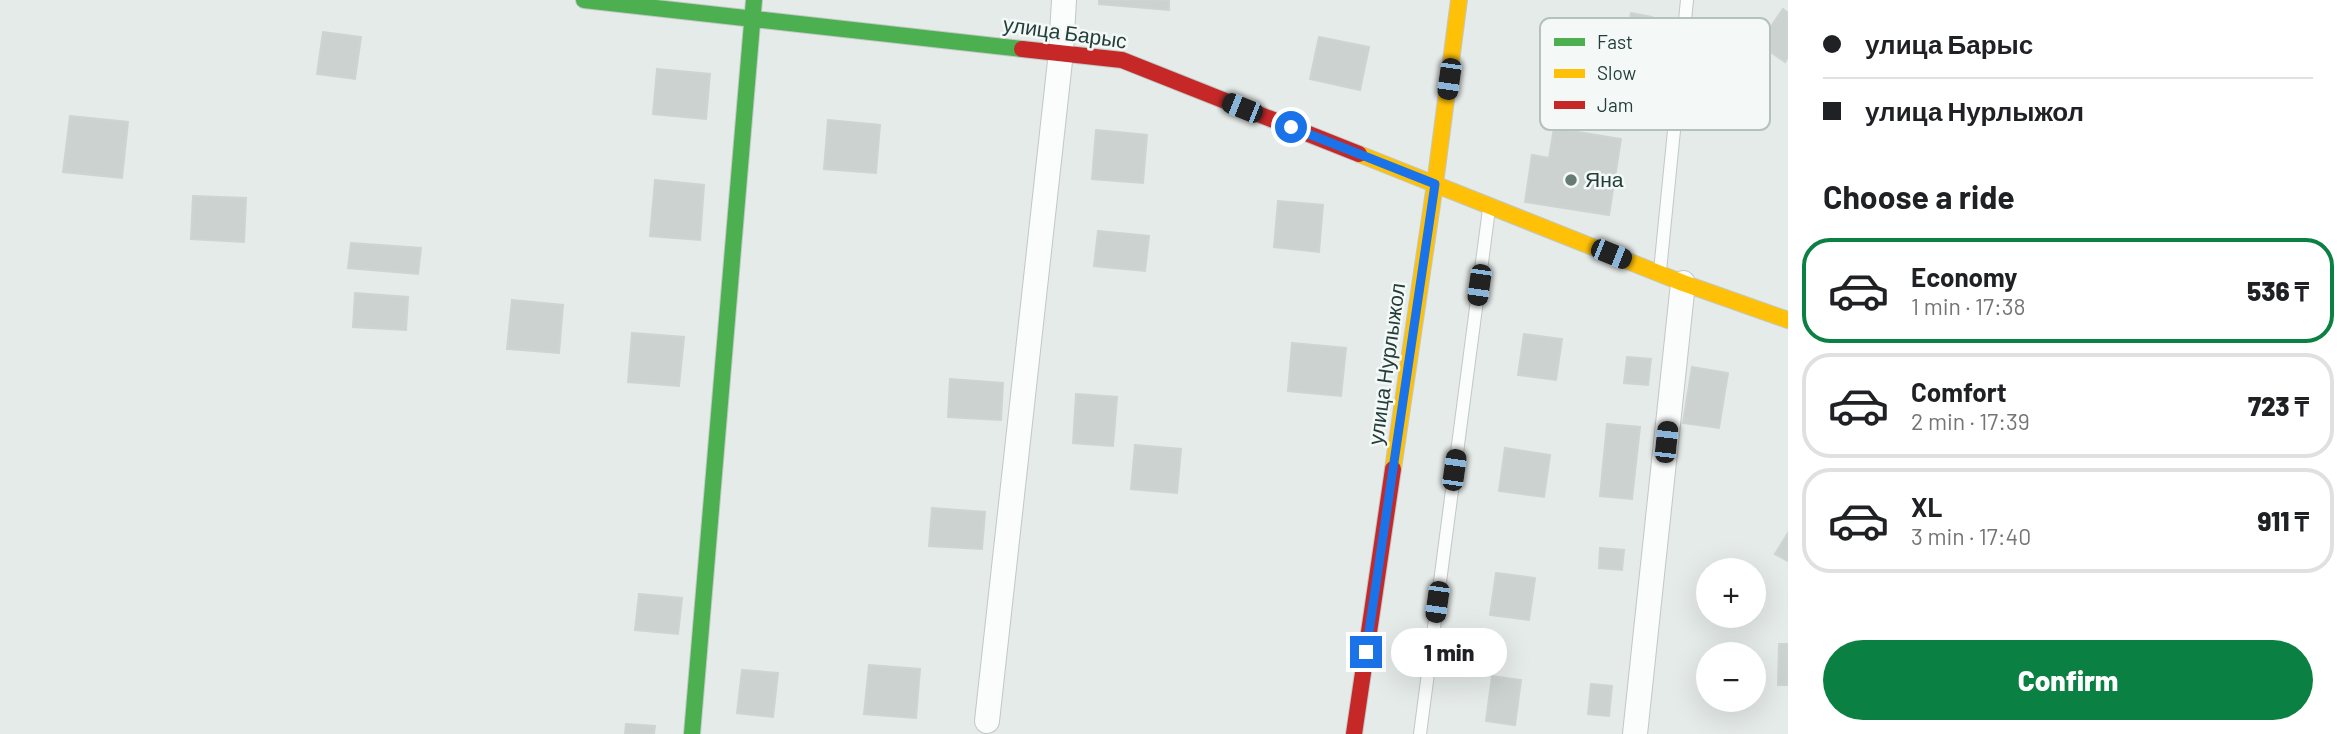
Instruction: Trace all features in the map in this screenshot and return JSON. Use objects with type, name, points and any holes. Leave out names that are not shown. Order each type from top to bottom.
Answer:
[{"type":"street","name":"улица Барыс","points":[[584,0],[1122,60],[1683,283],[1788,320]]},
{"type":"street","points":[[692,734],[754,0]]},
{"type":"street","points":[[987,721],[1061,52],[1064,0]]},
{"type":"street","name":"улица Нурлыжол","points":[[1354,734],[1435,184],[1459,0]]},
{"type":"street","points":[[1635,734],[1683,283]]},
{"type":"lane","points":[[1685,18],[1687,0]]},
{"type":"lane","points":[[1660,274],[1674,130]]},
{"type":"lane","points":[[1420,734],[1489,205]]},
{"type":"building","points":[[1099,0],[1169,0],[1169,10],[1099,4]]},
{"type":"building","points":[[1783,9],[1788,13],[1788,57],[1785,62],[1770,52],[1770,28]]},
{"type":"building","points":[[1631,13],[1652,17],[1652,18],[1630,18]]},
{"type":"building","points":[[323,32],[361,37],[355,79],[317,74]]},
{"type":"building","points":[[1319,37],[1369,47],[1360,90],[1310,79]]},
{"type":"building","points":[[657,69],[710,74],[706,119],[653,114]]},
{"type":"building","points":[[70,116],[128,122],[122,178],[63,172]]},
{"type":"building","points":[[828,120],[880,125],[876,173],[824,169]]},
{"type":"building","points":[[1096,130],[1147,135],[1143,183],[1092,179]]},
{"type":"building","name":"Яна","points":[[1554,130],[1621,139],[1609,215],[1525,202],[1532,155],[1549,158]]},
{"type":"building","points":[[655,180],[704,185],[700,240],[650,236]]},
{"type":"building","points":[[193,196],[246,198],[244,242],[191,239]]},
{"type":"building","points":[[1278,201],[1323,205],[1319,252],[1274,247]]},
{"type":"building","points":[[1098,231],[1149,236],[1145,271],[1094,266]]},
{"type":"building","points":[[351,243],[421,248],[418,274],[348,268]]},
{"type":"building","points":[[355,293],[408,297],[406,330],[353,327]]},
{"type":"building","points":[[512,300],[563,305],[559,353],[507,349]]},
{"type":"building","points":[[632,333],[684,337],[679,386],[628,382]]},
{"type":"building","points":[[1524,334],[1562,339],[1556,380],[1518,375]]},
{"type":"building","points":[[1292,343],[1346,348],[1341,396],[1288,391]]},
{"type":"building","points":[[1627,357],[1651,359],[1648,385],[1624,383]]},
{"type":"building","points":[[1692,367],[1728,373],[1719,428],[1683,423]]},
{"type":"building","points":[[950,379],[1003,383],[1001,420],[948,417]]},
{"type":"building","points":[[1076,394],[1117,397],[1113,446],[1073,443]]},
{"type":"building","points":[[1607,424],[1640,427],[1632,499],[1600,496]]},
{"type":"building","points":[[1135,445],[1181,449],[1177,493],[1131,489]]},
{"type":"building","points":[[1505,448],[1550,455],[1544,497],[1499,491]]},
{"type":"building","points":[[932,508],[985,512],[982,549],[929,546]]},
{"type":"building","points":[[1788,533],[1788,561],[1775,554]]},
{"type":"building","points":[[1600,548],[1624,550],[1622,570],[1599,568]]},
{"type":"building","points":[[1496,573],[1535,578],[1529,620],[1490,615]]},
{"type":"building","points":[[639,594],[682,598],[678,634],[635,630]]},
{"type":"building","points":[[1779,644],[1788,644],[1788,685],[1778,685]]},
{"type":"building","points":[[869,665],[920,669],[916,718],[864,714]]},
{"type":"building","points":[[742,670],[778,673],[773,717],[737,713]]},
{"type":"building","points":[[1492,676],[1521,680],[1515,725],[1486,721]]},
{"type":"building","points":[[1591,684],[1612,686],[1609,716],[1588,714]]},
{"type":"building","points":[[626,724],[655,726],[654,734],[625,734]]},
{"type":"traffic: fast","points":[[584,0],[1022,49]]},
{"type":"traffic: fast","points":[[692,734],[754,0]]},
{"type":"traffic: slow","points":[[1393,469],[1459,0]]},
{"type":"traffic: slow","points":[[1359,154],[1683,283],[1788,320]]},
{"type":"traffic: jam","points":[[1022,49],[1122,60],[1359,154]]},
{"type":"traffic: jam","points":[[1354,734],[1393,469]]},
{"type":"place","name":"Яна","points":[[1571,180]]},
{"type":"route","points":[[1291,127],[1435,184],[1366,652]]}]
